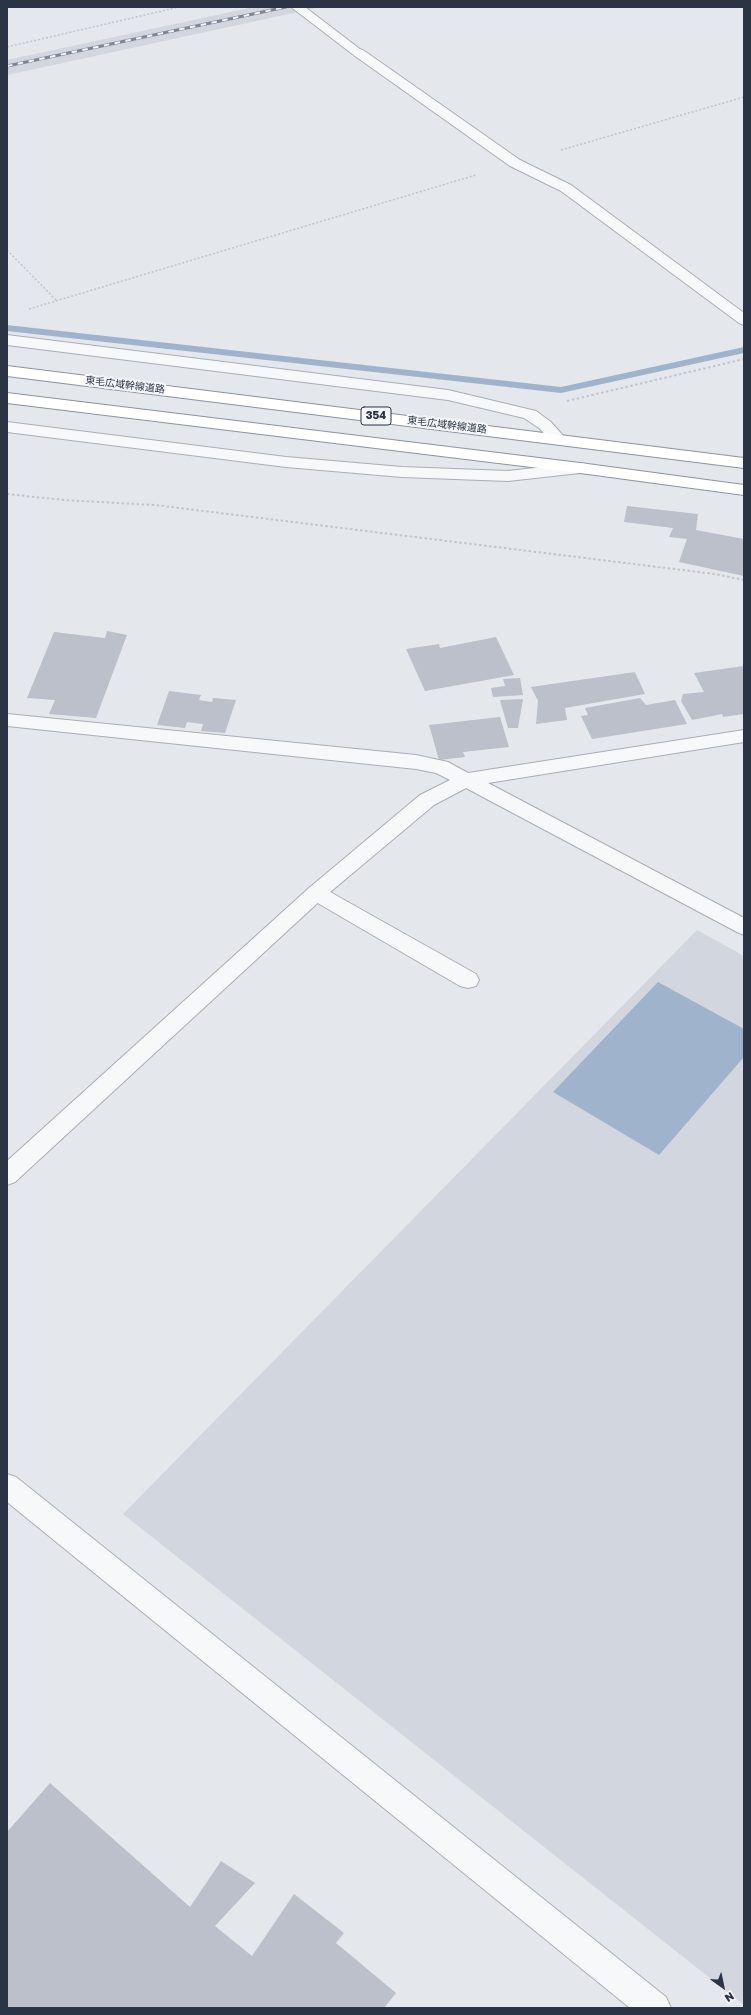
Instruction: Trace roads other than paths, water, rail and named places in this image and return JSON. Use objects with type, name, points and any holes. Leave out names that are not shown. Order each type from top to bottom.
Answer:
[{"type":"highway","name":"東毛広域幹線道路","points":[[7,371],[744,463]]},
{"type":"highway","name":"354","points":[[7,398],[580,468],[744,490]]},
{"type":"street","points":[[296,7],[514,163],[566,188],[744,320]]},
{"type":"street","points":[[7,340],[448,395],[530,414],[546,425],[558,439]]},
{"type":"street","points":[[7,427],[286,462],[402,472],[508,476],[580,468]]},
{"type":"street","points":[[7,720],[416,762],[441,767],[744,927]]},
{"type":"street","points":[[7,1175],[316,893],[427,800],[466,780],[742,739]]},
{"type":"street","points":[[316,893],[468,980]]},
{"type":"street","points":[[7,1486],[655,2008]]},
{"type":"water","points":[[658,982],[744,1029],[744,1057],[659,1155],[553,1092]]},
{"type":"waterway","points":[[7,328],[561,390],[744,350]]},
{"type":"railway","points":[[7,66],[286,7]]}]
